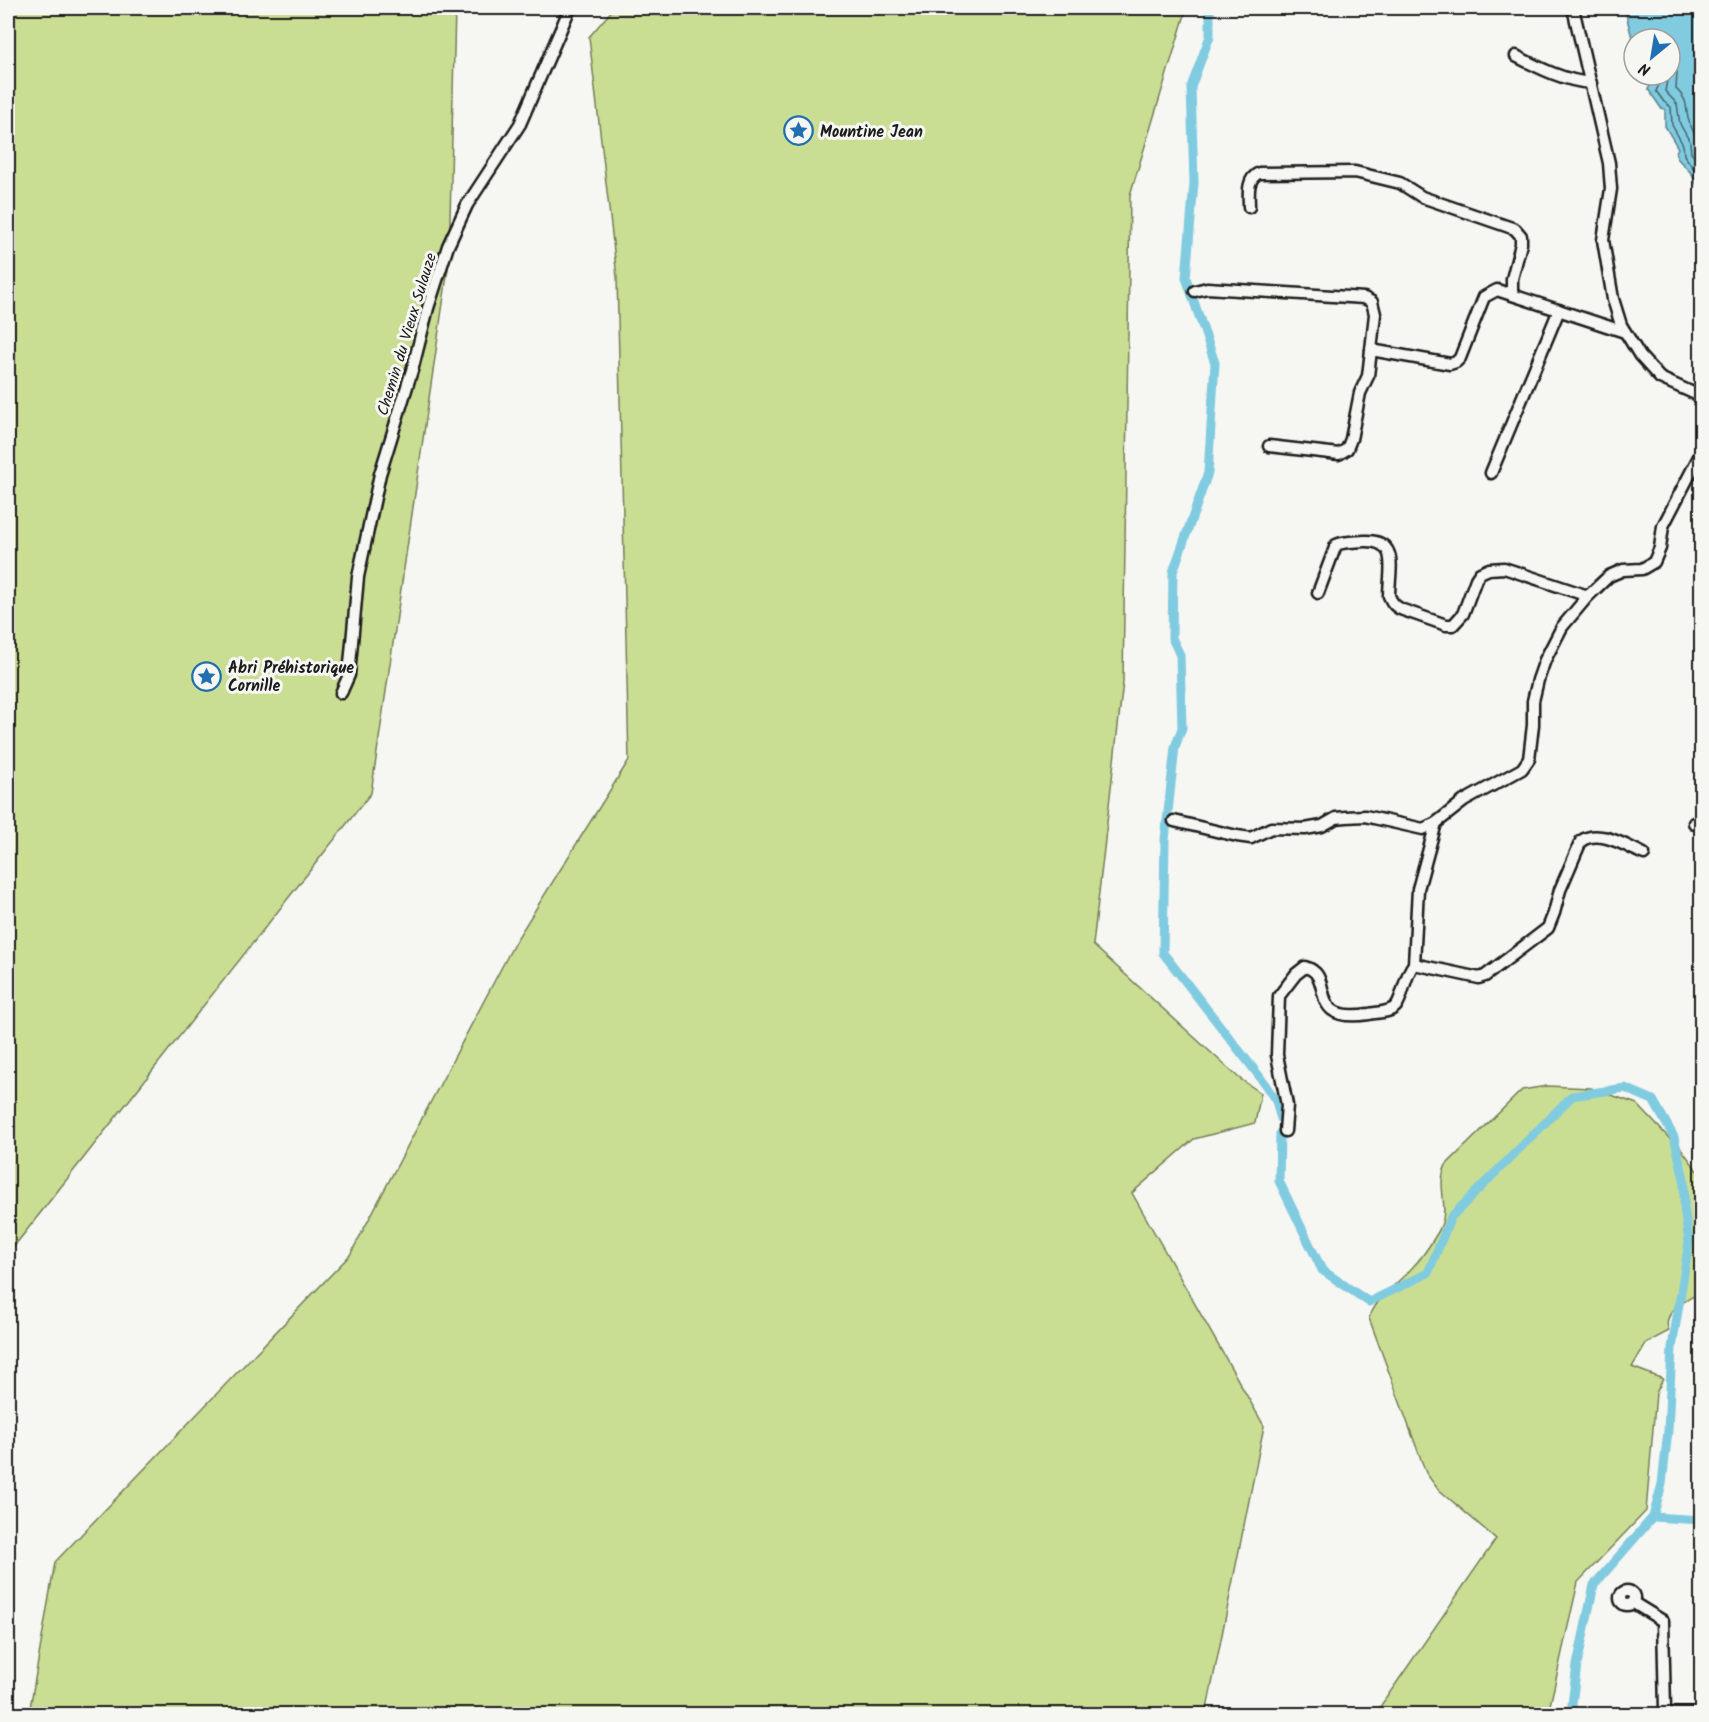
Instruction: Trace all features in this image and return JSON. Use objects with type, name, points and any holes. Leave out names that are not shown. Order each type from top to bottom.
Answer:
[{"type":"street","name":"Chemin du Vieux Sulauze","points":[[341,693],[349,675],[358,577],[380,474],[441,266],[467,205],[520,124],[570,8]]},
{"type":"street","points":[[1573,8],[1609,163],[1611,189],[1603,240],[1613,298],[1621,325],[1640,356],[1660,378],[1701,397]]},
{"type":"street","points":[[1516,56],[1535,66],[1574,80],[1591,83]]},
{"type":"street","points":[[1250,207],[1250,181],[1258,173],[1355,172],[1400,183],[1422,197],[1515,229],[1521,236],[1521,244],[1512,279],[1512,294]]},
{"type":"street","points":[[1195,291],[1207,288],[1364,298],[1372,302],[1375,314],[1368,376],[1360,393],[1347,449],[1339,454],[1269,446]]},
{"type":"street","points":[[1371,350],[1450,364],[1456,362],[1460,358],[1484,297],[1497,290],[1625,332]]},
{"type":"street","points":[[1491,473],[1559,310]]},
{"type":"street","points":[[1174,821],[1251,838],[1271,828],[1305,829],[1322,826],[1336,818],[1365,816],[1423,829],[1436,823],[1464,801],[1522,769],[1529,759],[1533,701],[1545,660],[1563,627],[1588,596],[1609,576],[1623,570],[1642,569],[1654,562],[1660,548],[1663,526],[1701,451]]},
{"type":"street","points":[[1318,593],[1336,545],[1342,542],[1377,541],[1384,544],[1390,553],[1389,596],[1391,602],[1403,610],[1446,625],[1453,625],[1463,614],[1476,579],[1480,573],[1489,569],[1504,568],[1588,596]]},
{"type":"street","points":[[1285,1131],[1287,1105],[1278,1055],[1279,996],[1296,974],[1305,967],[1311,969],[1318,977],[1326,1005],[1334,1013],[1365,1014],[1389,1010],[1397,1005],[1408,972],[1414,964],[1419,889],[1436,823]]},
{"type":"street","points":[[1414,964],[1479,978],[1485,976],[1548,928],[1560,890],[1581,841],[1587,836],[1597,835],[1644,854]]},
{"type":"street","points":[[1632,1602],[1663,1621],[1665,1710],[1671,1714],[1701,1714]]},
{"type":"green space","points":[[8,8],[455,8],[449,262],[371,793],[8,1254]]},
{"type":"green space","points":[[614,8],[1187,8],[1130,195],[1123,682],[1093,945],[1239,1078],[1261,1093],[1255,1123],[1194,1139],[1132,1193],[1264,1426],[1206,1714],[29,1714],[55,1562],[350,1255],[515,942],[629,760],[617,277],[589,37]]},
{"type":"green space","points":[[1547,1086],[1591,1088],[1637,1104],[1669,1138],[1678,1144],[1699,1173],[1701,1181],[1701,1292],[1683,1302],[1672,1312],[1667,1324],[1669,1331],[1646,1343],[1632,1367],[1663,1379],[1656,1393],[1646,1511],[1578,1582],[1548,1714],[1375,1714],[1496,1539],[1437,1488],[1426,1473],[1369,1318],[1382,1297],[1415,1265],[1438,1232],[1444,1215],[1442,1182],[1446,1165],[1522,1090]]},
{"type":"water","points":[[1624,8],[1701,8],[1701,193],[1691,173],[1678,159],[1676,152],[1678,148],[1665,126],[1665,109],[1661,108],[1648,89],[1649,87],[1682,87],[1682,27],[1629,27]]},
{"type":"waterway","points":[[1210,8],[1210,36],[1191,87],[1194,183],[1186,278],[1215,363],[1208,473],[1173,572],[1172,638],[1180,655],[1182,728],[1175,747],[1165,840],[1163,953],[1260,1077],[1276,1101],[1281,1119]]},
{"type":"waterway","points":[[1280,1133],[1279,1181],[1322,1270],[1369,1302],[1428,1273],[1451,1217],[1572,1096],[1625,1088],[1653,1100],[1674,1137],[1684,1179],[1684,1208],[1689,1242],[1672,1348],[1668,1431],[1662,1484],[1653,1517],[1702,1520]]},
{"type":"waterway","points":[[1573,1714],[1572,1704],[1577,1665],[1594,1585],[1653,1517]]},
{"type":"place","name":"Mountine Jean","points":[[799,131]]},
{"type":"place","name":"Abri Préhistorique Cornille","points":[[207,676]]}]
